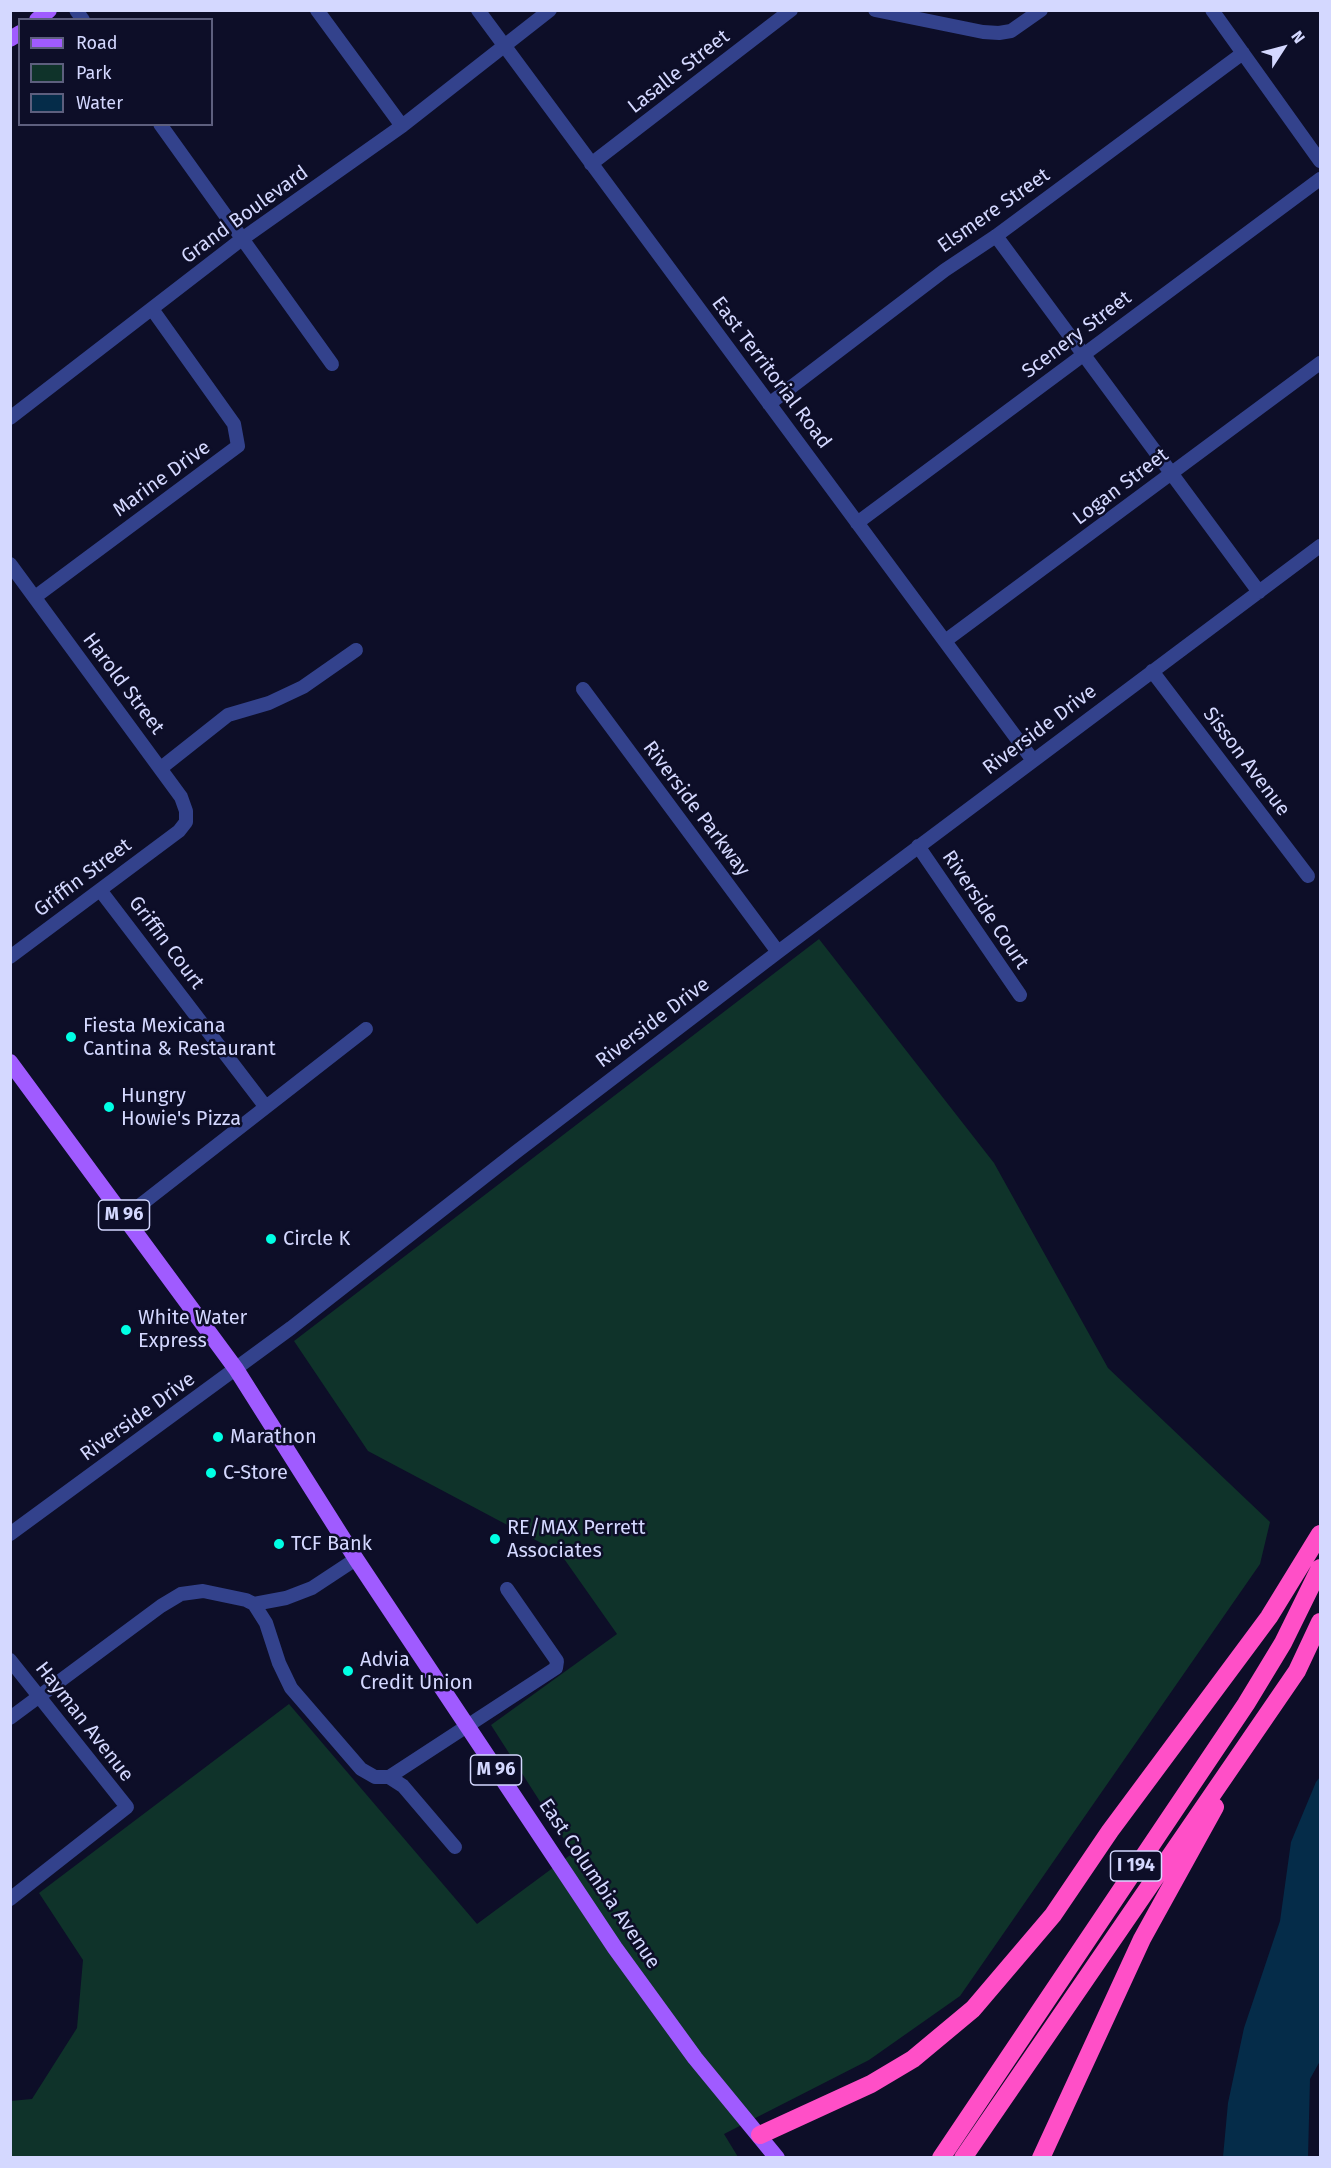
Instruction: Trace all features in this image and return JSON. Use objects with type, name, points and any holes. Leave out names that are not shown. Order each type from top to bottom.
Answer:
[{"type":"highway","points":[[760,2135],[872,2084],[913,2059],[973,2009],[1053,1915],[1110,1831],[1269,1617],[1320,1534]]},
{"type":"highway","name":"I 194","points":[[941,2157],[1246,1704],[1283,1643],[1320,1568]]},
{"type":"highway","name":"I 194","points":[[963,2157],[1297,1671],[1320,1622]]},
{"type":"highway","points":[[1041,2157],[1142,1939],[1267,1714]]},
{"type":"main road","name":"East Columbia Avenue","points":[[10,1062],[236,1369],[356,1559],[615,1948],[695,2058],[777,2157]]},
{"type":"street","points":[[317,10],[402,126]]},
{"type":"street","name":"East Territorial Road","points":[[478,10],[1032,759]]},
{"type":"street","name":"Grand Boulevard","points":[[10,418],[242,239],[402,126],[550,10]]},
{"type":"street","name":"Lasalle Street","points":[[591,164],[790,10]]},
{"type":"street","points":[[875,10],[983,32],[1011,30],[1041,10]]},
{"type":"street","points":[[1212,10],[1320,161]]},
{"type":"street","name":"Elsmere Street","points":[[769,404],[945,270],[996,236],[1243,53]]},
{"type":"street","points":[[161,126],[332,364]]},
{"type":"street","name":"Scenery Street","points":[[857,523],[1320,179]]},
{"type":"street","points":[[996,236],[1259,592]]},
{"type":"street","name":"Marine Drive","points":[[35,597],[238,446],[234,424],[152,309]]},
{"type":"street","name":"Logan Street","points":[[945,641],[1320,363]]},
{"type":"street","name":"Riverside Drive","points":[[11,1531],[236,1369],[1032,759],[1320,546]]},
{"type":"street","name":"Harold Street","points":[[10,564],[181,797],[186,811],[186,822],[179,831]]},
{"type":"street","points":[[161,768],[228,715],[269,703],[303,687],[356,650]]},
{"type":"street","name":"Sisson Avenue","points":[[1152,671],[1308,876]]},
{"type":"street","name":"Riverside Parkway","points":[[583,689],[778,952]]},
{"type":"street","name":"Griffin Street","points":[[10,957],[179,831]]},
{"type":"street","name":"Riverside Court","points":[[918,846],[1020,995]]},
{"type":"street","name":"Griffin Court","points":[[100,890],[265,1106]]},
{"type":"street","points":[[125,1217],[255,1118],[265,1106],[366,1029]]},
{"type":"street","points":[[254,1604],[286,1598],[312,1587],[356,1559]]},
{"type":"street","points":[[389,1777],[556,1668],[557,1661],[507,1589]]},
{"type":"street","points":[[10,1718],[161,1606],[181,1594],[203,1591],[246,1600],[254,1604],[266,1623],[279,1663],[291,1688],[361,1769],[375,1777],[389,1777],[403,1786],[455,1846]]},
{"type":"street","name":"Hayman Avenue","points":[[10,1660],[127,1807],[10,1899]]},
{"type":"green space","points":[[819,939],[994,1163],[1108,1368],[1270,1522],[1260,1564],[960,1996],[869,2060],[724,2134],[738,2157],[11,2157],[10,2101],[32,2099],[77,2028],[83,1960],[39,1893],[289,1704],[477,1924],[573,1853],[491,1725],[617,1634],[560,1553],[368,1451],[294,1341]]},
{"type":"water","points":[[1320,1777],[1320,2061],[1310,2079],[1308,2157],[1223,2157],[1228,2103],[1244,2028],[1280,1921],[1291,1842]]},
{"type":"place","name":"Fiesta Mexicana Cantina & Restaurant","points":[[71,1037]]},
{"type":"place","name":"Hungry Howie's Pizza","points":[[109,1107]]},
{"type":"place","name":"Circle K","points":[[271,1239]]},
{"type":"place","name":"White Water Express","points":[[126,1330]]},
{"type":"place","name":"Marathon","points":[[218,1437]]},
{"type":"place","name":"C-Store","points":[[211,1473]]},
{"type":"place","name":"RE/MAX Perrett Associates","points":[[495,1539]]},
{"type":"place","name":"TCF Bank","points":[[279,1544]]},
{"type":"place","name":"Advia Credit Union","points":[[348,1671]]}]
